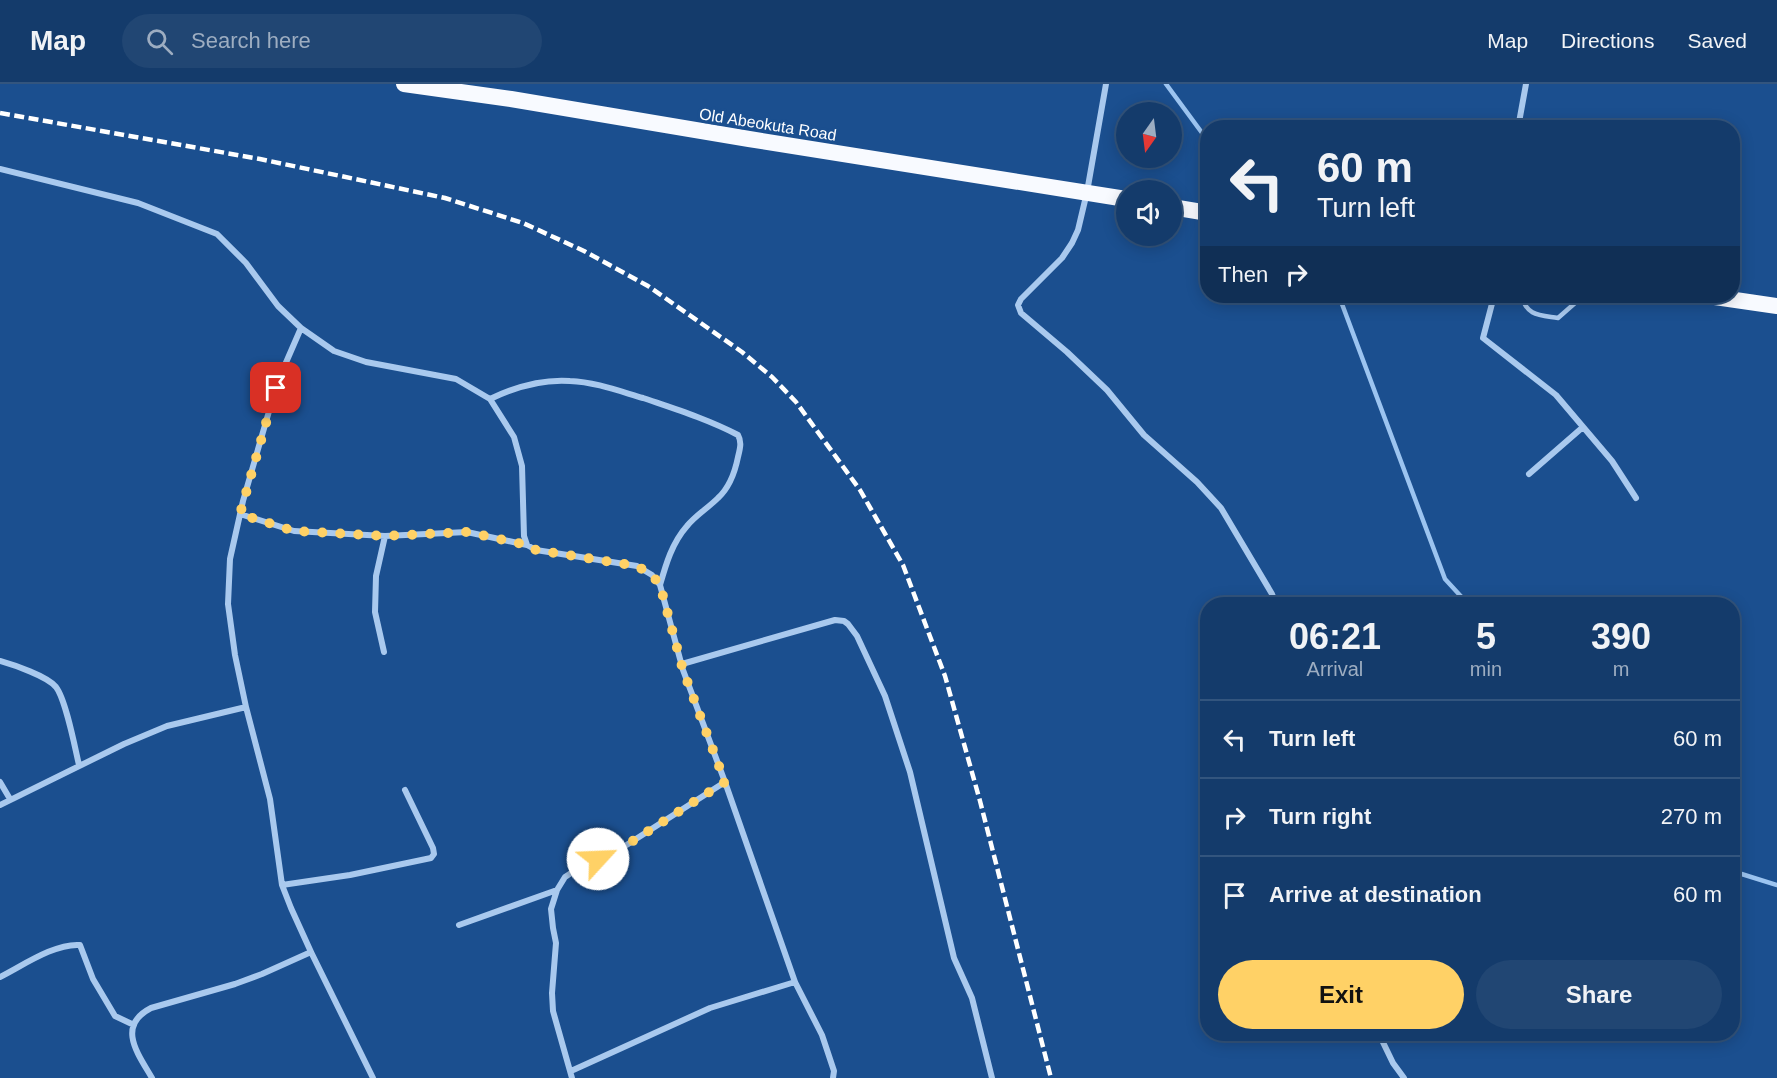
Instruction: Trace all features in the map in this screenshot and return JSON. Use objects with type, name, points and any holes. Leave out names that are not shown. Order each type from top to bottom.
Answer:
[{"type":"highway","name":"Old Abeokuta Road","points":[[404,84],[511,99],[1116,197]]},
{"type":"highway","points":[[1182,209],[1200,212]]},
{"type":"highway","points":[[1740,301],[1777,306]]},
{"type":"street","points":[[1106,84],[1078,230],[1072,243],[1018,305],[1021,313],[1107,390],[1144,435],[1197,482],[1221,508],[1273,597]]},
{"type":"street","points":[[1519,120],[1526,84]]},
{"type":"street","points":[[0,169],[138,203],[217,234],[246,263],[278,306],[301,328],[334,351],[366,362],[456,379],[489,399],[514,438],[522,466],[524,536],[527,545]]},
{"type":"street","points":[[1492,303],[1483,338],[1556,395],[1612,461],[1636,498]]},
{"type":"street","points":[[301,328],[272,401],[240,514],[230,559],[228,604],[235,655],[246,707],[270,799],[282,885],[311,952],[373,1078]]},
{"type":"street","points":[[489,399],[531,384],[571,381],[609,387],[685,412],[738,435],[741,441],[739,453],[730,482],[719,497],[686,526],[667,560],[660,585]]},
{"type":"street","points":[[1529,474],[1583,427]]},
{"type":"street","points":[[240,514],[294,531],[385,536],[467,532],[527,545],[536,550],[637,566],[652,575],[660,585],[681,664],[795,982],[822,1035],[834,1071],[833,1078]]},
{"type":"street","points":[[384,652],[375,612],[376,576],[385,536]]},
{"type":"street","points":[[681,664],[836,620],[848,624],[857,636],[885,696],[910,772],[954,958],[972,998],[992,1078]]},
{"type":"street","points":[[0,661],[45,679],[56,688],[65,710],[79,765]]},
{"type":"street","points":[[0,805],[79,765],[167,726],[246,707]]},
{"type":"street","points":[[0,782],[10,799]]},
{"type":"street","points":[[725,782],[625,846],[582,866],[565,877],[557,890],[551,909],[556,943],[553,1011],[572,1075],[710,1008],[795,982]]},
{"type":"street","points":[[282,885],[350,875],[431,858],[434,854],[433,848],[405,790]]},
{"type":"street","points":[[459,925],[557,890]]},
{"type":"street","points":[[0,977],[58,948],[70,944],[80,945],[93,979],[115,1016],[134,1025]]},
{"type":"street","points":[[152,1078],[132,1039],[137,1018],[151,1008],[235,984],[311,952]]},
{"type":"street","points":[[1382,1041],[1393,1063],[1404,1078]]},
{"type":"lane","points":[[1524,303],[1530,312],[1558,318],[1575,303]]},
{"type":"waterway","points":[[1166,84],[1200,130]]},
{"type":"waterway","points":[[1342,303],[1445,579],[1462,597]]},
{"type":"waterway","points":[[1740,873],[1777,885]]},
{"type":"railway","points":[[0,113],[260,159],[445,198],[523,223],[584,251],[648,286],[742,352],[772,377],[796,402],[860,490],[903,565],[945,676],[980,801],[1051,1078]]},
{"type":"route","points":[[276,388],[240,514],[294,531],[341,535],[385,536],[467,532],[527,545],[536,550],[637,566],[652,575],[660,585],[683,670],[725,782],[625,846],[598,859]]}]
